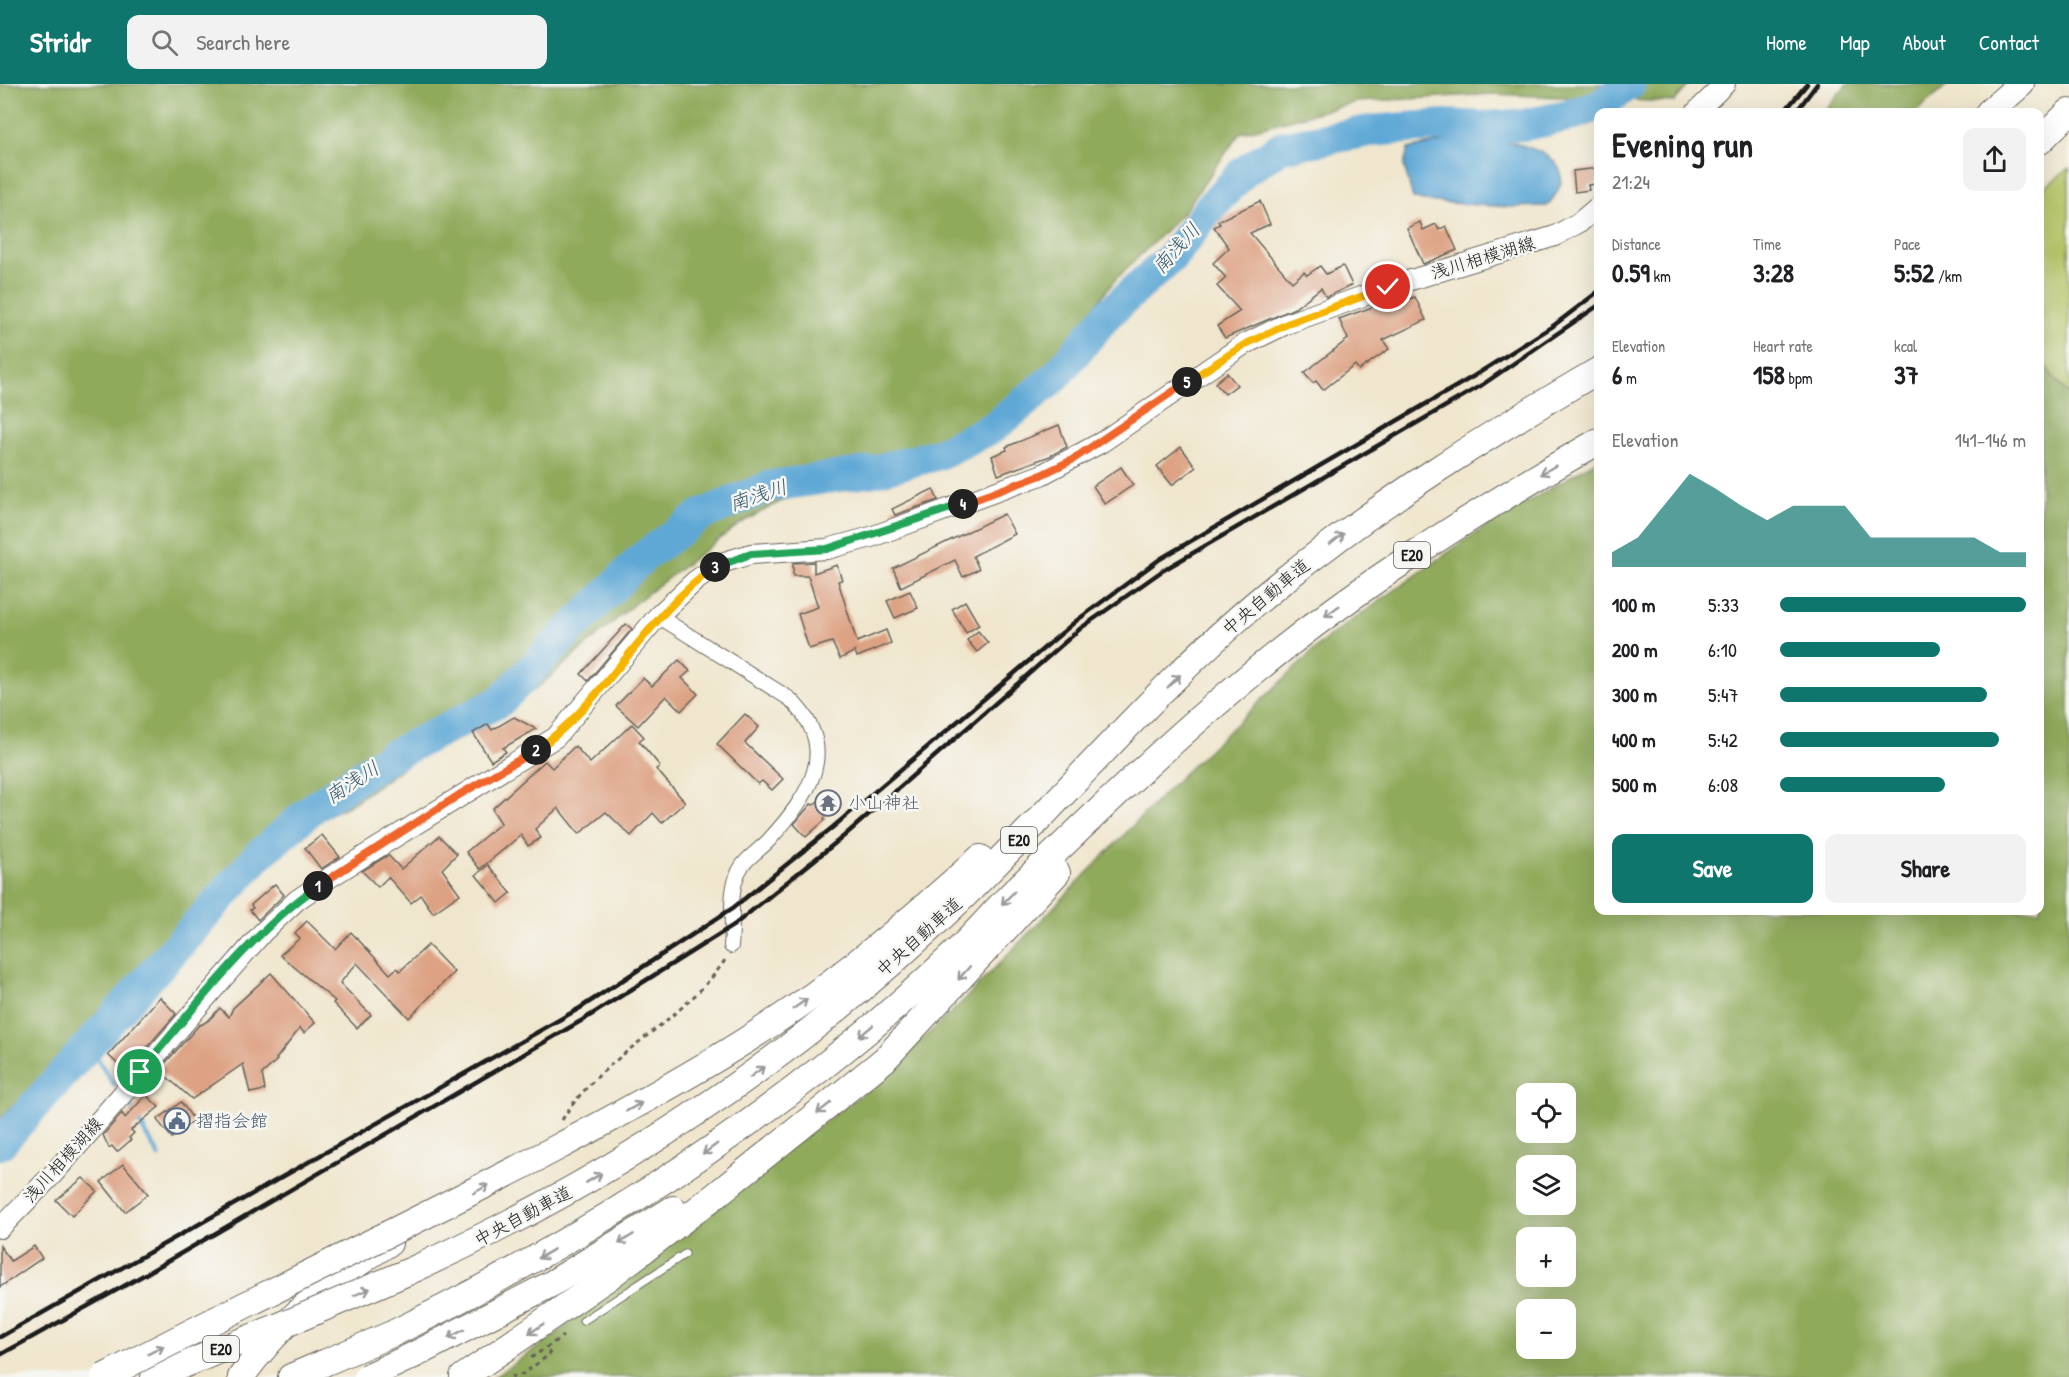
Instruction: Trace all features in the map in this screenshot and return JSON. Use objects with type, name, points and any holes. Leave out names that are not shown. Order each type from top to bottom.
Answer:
[{"type":"highway","points":[[1994,108],[2021,84]]},
{"type":"highway","points":[[2044,137],[2069,112]]},
{"type":"highway","name":"中央自動車道","points":[[154,1377],[410,1271],[495,1231],[587,1182],[693,1117],[803,1037],[882,971],[961,899],[1148,707],[1227,630],[1278,585],[1419,480],[1594,373]]},
{"type":"highway","name":"中央自動車道","points":[[291,1377],[394,1333],[542,1257],[698,1158],[824,1066],[957,951],[1025,881],[1236,687],[1304,632],[1373,580],[1448,531],[1594,444]]},
{"type":"highway","points":[[463,1377],[610,1276],[884,1060],[987,946],[1236,687]]},
{"type":"highway","points":[[242,1377],[288,1323],[353,1267],[562,1134],[636,1106],[776,1021],[850,968],[909,921],[1148,707]]},
{"type":"highway","points":[[367,1377],[551,1284],[782,1140]]},
{"type":"highway","points":[[104,1377],[364,1244],[441,1210]]},
{"type":"main road","points":[[1700,108],[1725,84]]},
{"type":"main road","name":"浅川相模湖線","points":[[0,1228],[54,1173],[263,932],[297,900],[459,795],[521,761],[556,737],[658,616],[695,581],[721,563],[751,554],[838,546],[1041,475],[1102,442],[1244,345],[1334,305],[1555,236],[1580,222],[1594,210]]},
{"type":"street","points":[[658,616],[790,699],[803,711],[814,729],[818,748],[816,768],[807,789],[769,840],[742,867],[733,891],[731,946]]},
{"type":"lane","points":[[584,1321],[686,1254]]},
{"type":"path","points":[[562,1134],[576,1097],[619,1057],[666,1024],[724,962],[731,946]]},
{"type":"path","points":[[511,1377],[523,1374],[550,1354],[546,1348]]},
{"type":"green space","points":[[0,84],[1690,84],[1674,102],[1492,94],[1357,102],[1240,133],[1182,214],[1114,281],[1048,365],[957,438],[851,463],[741,523],[635,603],[535,690],[412,761],[350,805],[255,847],[138,982],[0,1119]]},
{"type":"green space","points":[[1847,84],[1948,84],[1921,108],[1826,108]]},
{"type":"green space","points":[[2069,168],[2069,396],[2044,365],[2044,188]]},
{"type":"green space","points":[[2044,365],[2069,396],[2069,1377],[494,1377],[553,1337],[696,1216],[873,1086],[960,1004],[1180,777],[1327,638],[1476,533],[1594,462],[1594,915],[2044,915]]},
{"type":"water","points":[[1479,137],[1530,148],[1554,161],[1560,170],[1561,182],[1556,195],[1547,206],[1507,207],[1423,201],[1413,198],[1404,166],[1408,149]]},
{"type":"building","points":[[1594,169],[1594,184],[1588,185],[1589,190],[1575,192],[1573,171]]},
{"type":"building","points":[[1260,201],[1270,224],[1250,233],[1292,282],[1304,272],[1307,275],[1320,266],[1326,274],[1343,266],[1352,285],[1326,297],[1321,288],[1295,308],[1225,338],[1217,326],[1240,311],[1217,286],[1226,278],[1213,263],[1229,248],[1214,227],[1220,224],[1218,221]]},
{"type":"building","points":[[1420,222],[1423,230],[1436,224],[1439,230],[1446,226],[1457,250],[1423,264],[1407,228]]},
{"type":"building","points":[[1415,297],[1426,320],[1383,340],[1389,349],[1359,370],[1355,365],[1323,390],[1316,381],[1313,383],[1304,373],[1348,339],[1339,319],[1389,301],[1391,305]]},
{"type":"building","points":[[1227,373],[1237,385],[1225,394],[1215,383]]},
{"type":"building","points":[[1059,425],[1067,447],[1050,456],[998,475],[992,456],[1007,450],[1006,447]]},
{"type":"building","points":[[1181,447],[1196,467],[1172,485],[1157,466]]},
{"type":"building","points":[[1121,467],[1133,485],[1105,504],[1093,486]]},
{"type":"building","points":[[933,489],[938,500],[895,515],[892,509]]},
{"type":"building","points":[[1004,514],[1015,534],[973,556],[979,569],[963,577],[955,560],[901,587],[893,568]]},
{"type":"building","points":[[814,562],[814,573],[837,565],[842,580],[838,581],[857,642],[886,630],[891,643],[857,657],[855,651],[840,659],[832,642],[809,649],[798,614],[818,607],[808,576],[793,576],[793,563]]},
{"type":"building","points":[[910,591],[918,608],[895,618],[887,601]]},
{"type":"building","points":[[965,601],[979,625],[966,633],[952,609]]},
{"type":"building","points":[[626,624],[632,629],[588,681],[581,674]]},
{"type":"building","points":[[978,631],[988,643],[977,652],[967,640]]},
{"type":"building","points":[[679,660],[690,671],[682,678],[698,694],[681,711],[666,696],[638,726],[616,706],[643,678],[652,686]]},
{"type":"building","points":[[745,714],[759,727],[745,743],[783,779],[772,790],[762,781],[758,784],[717,744]]},
{"type":"building","points":[[514,717],[536,729],[503,748],[506,752],[491,761],[473,733],[488,724],[492,730]]},
{"type":"building","points":[[632,724],[644,737],[639,741],[660,766],[656,769],[685,802],[662,823],[653,813],[631,836],[606,812],[579,834],[558,808],[535,829],[541,838],[528,846],[521,835],[480,869],[466,852],[501,823],[492,809],[545,761],[552,768],[575,746],[590,763]]},
{"type":"building","points":[[831,791],[841,805],[824,818],[825,820],[806,837],[794,824],[811,804],[813,805]]},
{"type":"building","points":[[322,835],[340,857],[321,869],[305,848]]},
{"type":"building","points":[[439,836],[457,854],[442,869],[460,894],[433,913],[421,895],[411,903],[388,877],[378,887],[362,871],[388,855],[401,869]]},
{"type":"building","points":[[488,865],[511,893],[499,903],[476,875]]},
{"type":"building","points":[[275,884],[284,895],[258,920],[250,910],[253,908],[251,905]]},
{"type":"building","points":[[307,921],[335,949],[351,932],[390,974],[397,968],[400,971],[428,945],[454,972],[409,1018],[357,963],[340,983],[371,1015],[357,1028],[333,1003],[335,1001],[280,955],[300,938],[295,933]]},
{"type":"building","points":[[271,973],[315,1023],[304,1033],[300,1028],[277,1060],[262,1074],[265,1090],[250,1093],[243,1064],[192,1099],[159,1070],[200,1024],[209,1020],[220,1008],[229,1017],[233,1008]]},
{"type":"building","points":[[160,997],[176,1014],[141,1054],[139,1052],[123,1069],[108,1055]]},
{"type":"building","points":[[146,1095],[159,1107],[131,1130],[134,1133],[129,1138],[131,1140],[117,1152],[112,1146],[109,1148],[103,1135],[122,1113],[125,1118]]},
{"type":"building","name":"摺指会館","points":[[181,1102],[194,1120],[172,1138],[157,1120]]},
{"type":"building","points":[[123,1164],[148,1194],[125,1212],[101,1182]]},
{"type":"building","points":[[83,1178],[97,1191],[72,1216],[56,1200]]},
{"type":"building","points":[[0,1246],[11,1261],[34,1246],[42,1258],[0,1287]]},
{"type":"waterway","name":"南浅川","points":[[0,1144],[259,855],[314,807],[389,757],[499,702],[642,558],[701,515],[771,486],[875,471],[939,454],[994,427],[1054,378],[1108,314],[1172,257],[1211,206],[1245,171],[1281,147],[1370,131],[1446,125],[1481,127],[1524,125],[1568,116],[1600,105],[1630,84]]},
{"type":"waterway","points":[[89,1046],[114,1085]]},
{"type":"waterway","points":[[125,1098],[159,1156]]},
{"type":"railway","points":[[1787,108],[1807,84]]},
{"type":"railway","points":[[1799,108],[1817,84]]},
{"type":"railway","points":[[0,1337],[580,1008],[733,908],[833,827],[1076,621],[1160,559],[1474,376],[1553,326],[1594,295]]},
{"type":"railway","points":[[0,1355],[142,1276],[586,1018],[734,925],[844,836],[1081,628],[1162,571],[1482,385],[1594,308]]},
{"type":"place","name":"小山神社","points":[[828,803]]},
{"type":"place","name":"摺指会館","points":[[177,1121]]},
{"type":"route","points":[[140,1072],[263,932],[297,900],[459,795],[521,761],[556,737],[658,616],[695,581],[721,563],[751,554],[827,549],[871,537],[1041,475],[1102,442],[1244,345],[1334,305],[1388,287]]}]
